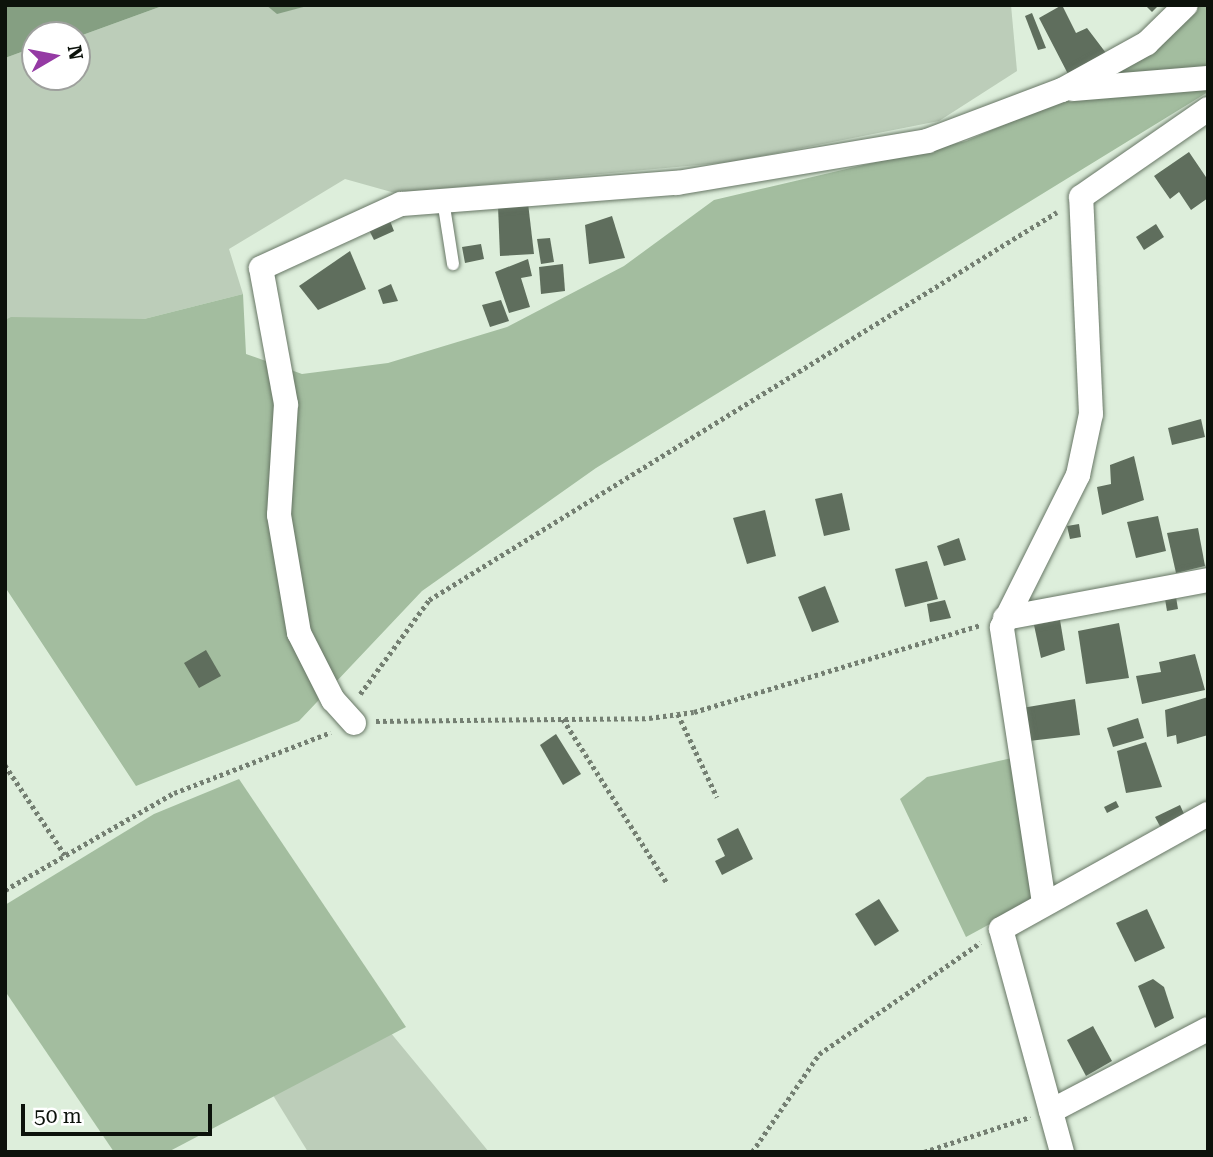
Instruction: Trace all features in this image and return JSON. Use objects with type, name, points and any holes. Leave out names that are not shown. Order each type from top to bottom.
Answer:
[{"type":"street","points":[[354,723],[333,700],[299,633],[279,515],[286,404],[261,268],[401,204],[677,183],[803,164],[927,141],[1062,90],[1147,43],[1186,5]]},
{"type":"street","points":[[1062,90],[1208,78]]},
{"type":"street","points":[[1044,903],[1002,627],[1079,475],[1091,414],[1081,197],[1208,109]]},
{"type":"street","points":[[1006,618],[1208,580]]},
{"type":"street","points":[[1062,1152],[1001,929],[1208,814]]},
{"type":"street","points":[[1051,1111],[1208,1029]]},
{"type":"lane","points":[[443,200],[453,264]]},
{"type":"path","points":[[354,723],[360,693],[429,600],[1081,197]]},
{"type":"path","points":[[5,890],[174,793],[354,723],[678,714],[1006,618]]},
{"type":"path","points":[[678,714],[717,797]]},
{"type":"path","points":[[562,718],[667,883]]},
{"type":"path","points":[[5,765],[65,855]]},
{"type":"path","points":[[752,1152],[819,1054],[1001,929]]},
{"type":"path","points":[[924,1152],[1051,1111]]},
{"type":"shaded area","points":[[5,5],[165,5],[91,32],[91,21],[21,21],[21,52],[5,58]]},
{"type":"shaded area","points":[[165,5],[266,5],[277,13],[311,5],[1011,5],[1017,71],[939,121],[731,162],[395,193],[345,179],[229,249],[243,294],[144,319],[5,320],[5,58],[21,52],[21,91],[91,91],[91,32]]},
{"type":"shaded area","points":[[266,5],[311,5],[277,14]]},
{"type":"shaded area","points":[[1196,5],[1208,5],[1208,92],[596,468],[422,591],[299,721],[136,786],[5,587],[5,320],[11,317],[144,319],[243,294],[246,354],[302,374],[388,363],[507,327],[624,266],[714,200],[966,141],[1111,79],[1156,48]]},
{"type":"shaded area","points":[[1012,758],[1034,900],[966,937],[900,799],[927,777]]},
{"type":"shaded area","points":[[239,779],[406,1027],[168,1152],[114,1152],[5,991],[5,905],[154,814]]},
{"type":"shaded area","points":[[390,1032],[489,1152],[308,1152],[271,1092]]},
{"type":"building","points":[[1062,5],[1076,33],[1087,28],[1106,53],[1068,74],[1039,18]]},
{"type":"building","points":[[1145,5],[1159,5],[1152,12]]},
{"type":"building","points":[[1032,13],[1046,48],[1038,50],[1025,16]]},
{"type":"building","points":[[1189,152],[1208,180],[1208,198],[1191,210],[1179,192],[1170,199],[1154,176]]},
{"type":"building","points":[[528,203],[534,254],[500,256],[498,206]]},
{"type":"building","points":[[612,216],[625,258],[589,264],[585,225]]},
{"type":"building","points":[[390,221],[394,231],[374,240],[369,230]]},
{"type":"building","points":[[1156,224],[1164,237],[1144,250],[1136,237]]},
{"type":"building","points":[[550,238],[554,262],[541,264],[537,239]]},
{"type":"building","points":[[481,244],[484,259],[465,263],[462,247]]},
{"type":"building","points":[[350,251],[366,289],[318,310],[299,286]]},
{"type":"building","points":[[528,259],[532,276],[521,278],[530,307],[509,313],[495,272]]},
{"type":"building","points":[[563,264],[565,291],[541,294],[539,267]]},
{"type":"building","points":[[391,284],[398,301],[383,304],[378,290]]},
{"type":"building","points":[[501,300],[509,321],[490,327],[482,305]]},
{"type":"building","points":[[1201,419],[1205,437],[1172,445],[1168,428]]},
{"type":"building","points":[[1134,456],[1144,500],[1102,515],[1097,487],[1111,484],[1110,465]]},
{"type":"building","points":[[842,493],[850,530],[824,536],[815,499]]},
{"type":"building","points":[[765,510],[776,556],[747,564],[733,518]]},
{"type":"building","points":[[1158,516],[1166,551],[1136,558],[1127,522]]},
{"type":"building","points":[[1079,524],[1081,537],[1070,539],[1067,526]]},
{"type":"building","points":[[1198,528],[1205,566],[1176,573],[1167,533]]},
{"type":"building","points":[[959,538],[966,560],[944,566],[937,546]]},
{"type":"building","points":[[927,561],[938,599],[905,607],[895,569]]},
{"type":"building","points":[[825,586],[839,622],[812,632],[798,597]]},
{"type":"building","points":[[1176,597],[1178,609],[1167,611],[1165,599]]},
{"type":"building","points":[[945,600],[951,618],[930,622],[927,604]]},
{"type":"building","points":[[1060,620],[1065,650],[1041,658],[1034,625]]},
{"type":"building","points":[[1119,623],[1129,678],[1086,684],[1078,631]]},
{"type":"building","points":[[206,650],[221,676],[199,688],[184,663]]},
{"type":"building","points":[[1195,654],[1205,690],[1142,704],[1136,676],[1161,672],[1159,662]]},
{"type":"building","points":[[1208,697],[1208,735],[1177,744],[1176,735],[1167,737],[1165,710]]},
{"type":"building","points":[[1075,699],[1080,735],[1029,741],[1022,708]]},
{"type":"building","points":[[1138,718],[1144,738],[1113,747],[1107,728]]},
{"type":"building","points":[[556,734],[581,774],[563,785],[540,745]]},
{"type":"building","points":[[1146,742],[1162,787],[1126,793],[1117,751]]},
{"type":"building","points":[[1116,801],[1119,807],[1107,813],[1104,807]]},
{"type":"building","points":[[1180,805],[1185,816],[1161,828],[1155,817]]},
{"type":"building","points":[[738,828],[753,859],[722,875],[715,861],[725,856],[717,839]]},
{"type":"building","points":[[879,899],[899,931],[875,946],[855,914]]},
{"type":"building","points":[[1147,909],[1165,948],[1135,962],[1116,923]]},
{"type":"building","points":[[1153,979],[1164,987],[1174,1018],[1155,1028],[1138,986]]},
{"type":"building","points":[[1093,1026],[1112,1061],[1086,1076],[1067,1040]]}]
